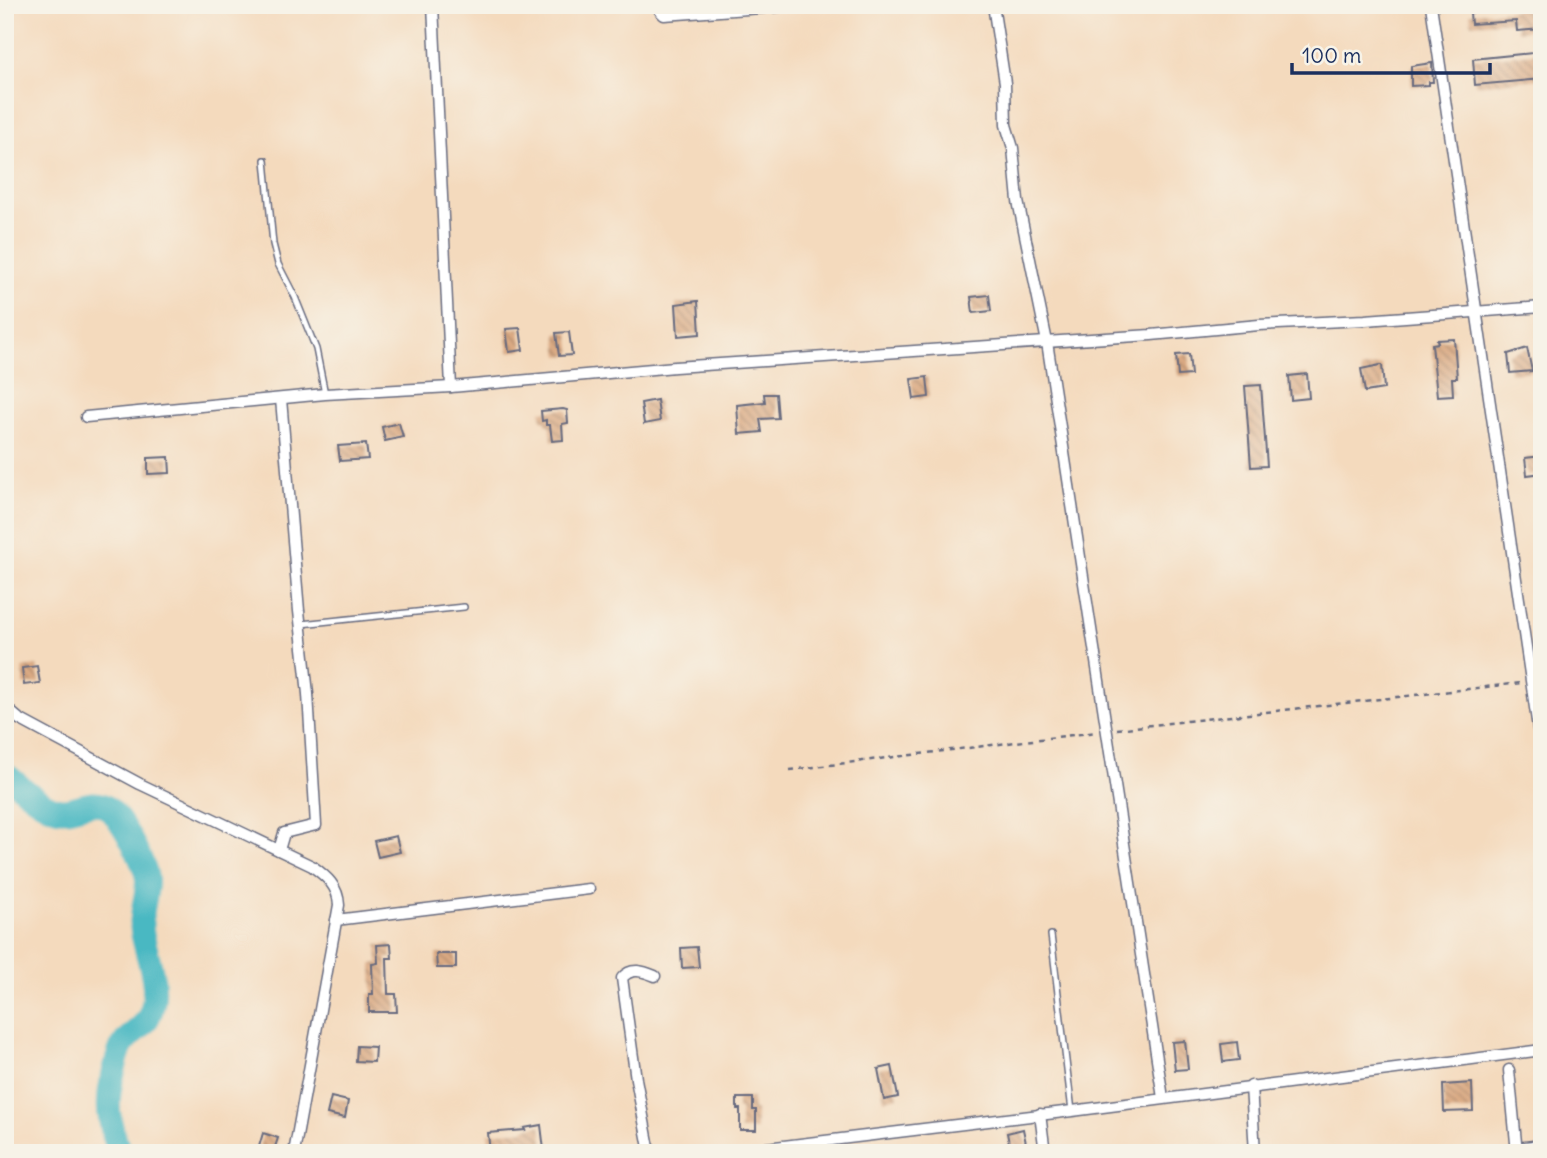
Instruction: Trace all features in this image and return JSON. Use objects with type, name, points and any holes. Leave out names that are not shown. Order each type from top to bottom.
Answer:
[{"type":"street","points":[[433,5],[451,387]]},
{"type":"street","points":[[660,5],[664,15],[800,5]]},
{"type":"street","points":[[993,5],[1005,83],[1006,125],[1014,155],[1018,201],[1047,342],[1163,1098]]},
{"type":"street","points":[[1431,5],[1542,755]]},
{"type":"street","points":[[86,417],[326,394],[451,387],[675,367],[1047,342],[1259,324],[1542,307]]},
{"type":"street","points":[[279,850],[286,831],[316,825],[308,694],[281,398]]},
{"type":"street","points":[[5,706],[19,719],[128,777],[312,866],[334,886],[338,895],[336,920],[294,1153]]},
{"type":"street","points":[[336,920],[589,889]]},
{"type":"street","points":[[650,1153],[622,984],[624,975],[631,971],[645,971],[655,976]]},
{"type":"street","points":[[725,1153],[1542,1050]]},
{"type":"street","points":[[1508,1070],[1517,1150],[1542,1145]]},
{"type":"street","points":[[1251,1086],[1255,1153]]},
{"type":"street","points":[[1041,1114],[1045,1153]]},
{"type":"lane","points":[[265,160],[273,244],[278,264],[316,349],[326,394]]},
{"type":"lane","points":[[301,624],[464,607]]},
{"type":"lane","points":[[1051,935],[1072,1111]]},
{"type":"path","points":[[790,770],[1105,730],[1532,682]]},
{"type":"building","points":[[1542,6],[1542,29],[1517,31],[1516,21],[1471,24],[1470,13]]},
{"type":"building","points":[[1542,52],[1542,79],[1475,85],[1473,59]]},
{"type":"building","points":[[1432,63],[1433,82],[1429,82],[1429,85],[1411,86],[1411,66]]},
{"type":"building","points":[[989,295],[991,311],[973,313],[971,297]]},
{"type":"building","points":[[698,301],[700,334],[678,336],[676,304]]},
{"type":"building","points":[[520,328],[523,350],[509,352],[506,329]]},
{"type":"building","points":[[569,332],[572,355],[559,356],[556,333]]},
{"type":"building","points":[[1454,339],[1457,378],[1452,378],[1453,395],[1437,396],[1432,344],[1438,343],[1437,340]]},
{"type":"building","points":[[1527,348],[1532,371],[1510,373],[1508,354]]},
{"type":"building","points":[[1189,354],[1191,375],[1178,376],[1176,355]]},
{"type":"building","points":[[1382,365],[1384,389],[1365,392],[1361,369]]},
{"type":"building","points":[[1307,374],[1309,398],[1291,400],[1289,376]]},
{"type":"building","points":[[927,377],[929,397],[914,399],[911,379]]},
{"type":"building","points":[[1261,385],[1267,466],[1251,467],[1245,386]]},
{"type":"building","points":[[764,394],[776,394],[778,418],[760,419],[762,432],[739,434],[737,405],[765,402]]},
{"type":"building","points":[[657,400],[660,421],[644,424],[641,403]]},
{"type":"building","points":[[567,410],[568,423],[562,424],[563,440],[552,441],[550,425],[546,425],[546,420],[542,421],[541,411]]},
{"type":"building","points":[[399,423],[403,437],[385,441],[382,427]]},
{"type":"building","points":[[366,444],[368,459],[340,461],[338,446]]},
{"type":"building","points":[[1542,456],[1542,473],[1527,475],[1525,458]]},
{"type":"building","points":[[169,457],[170,473],[148,474],[148,458]]},
{"type":"building","points":[[37,666],[40,683],[24,685],[22,668]]},
{"type":"building","points":[[396,836],[400,852],[378,857],[374,841]]},
{"type":"building","points":[[391,944],[392,958],[387,958],[388,994],[396,994],[397,1012],[369,1012],[369,994],[373,994],[372,964],[378,963],[377,945]]},
{"type":"building","points":[[697,947],[699,967],[682,968],[681,948]]},
{"type":"building","points":[[436,954],[456,954],[456,968],[437,968]]},
{"type":"building","points":[[1185,1041],[1188,1069],[1175,1070],[1172,1042]]},
{"type":"building","points":[[1237,1042],[1239,1060],[1223,1062],[1221,1044]]},
{"type":"building","points":[[357,1046],[375,1047],[374,1062],[356,1061]]},
{"type":"building","points":[[892,1066],[898,1097],[884,1100],[878,1069]]},
{"type":"building","points":[[1472,1083],[1473,1111],[1444,1112],[1443,1085]]},
{"type":"building","points":[[331,1097],[348,1101],[345,1118],[327,1114]]},
{"type":"building","points":[[737,1098],[753,1098],[756,1130],[740,1130]]},
{"type":"building","points":[[541,1125],[544,1150],[490,1153],[488,1133],[525,1130],[524,1128]]},
{"type":"building","points":[[1023,1129],[1028,1153],[1011,1153],[1007,1133]]},
{"type":"building","points":[[263,1133],[278,1138],[273,1153],[258,1150]]},
{"type":"waterway","points":[[5,774],[51,807],[65,810],[96,804],[109,809],[126,832],[145,872],[147,885],[141,925],[153,977],[154,995],[148,1019],[121,1049],[111,1082],[109,1112],[120,1153]]}]
